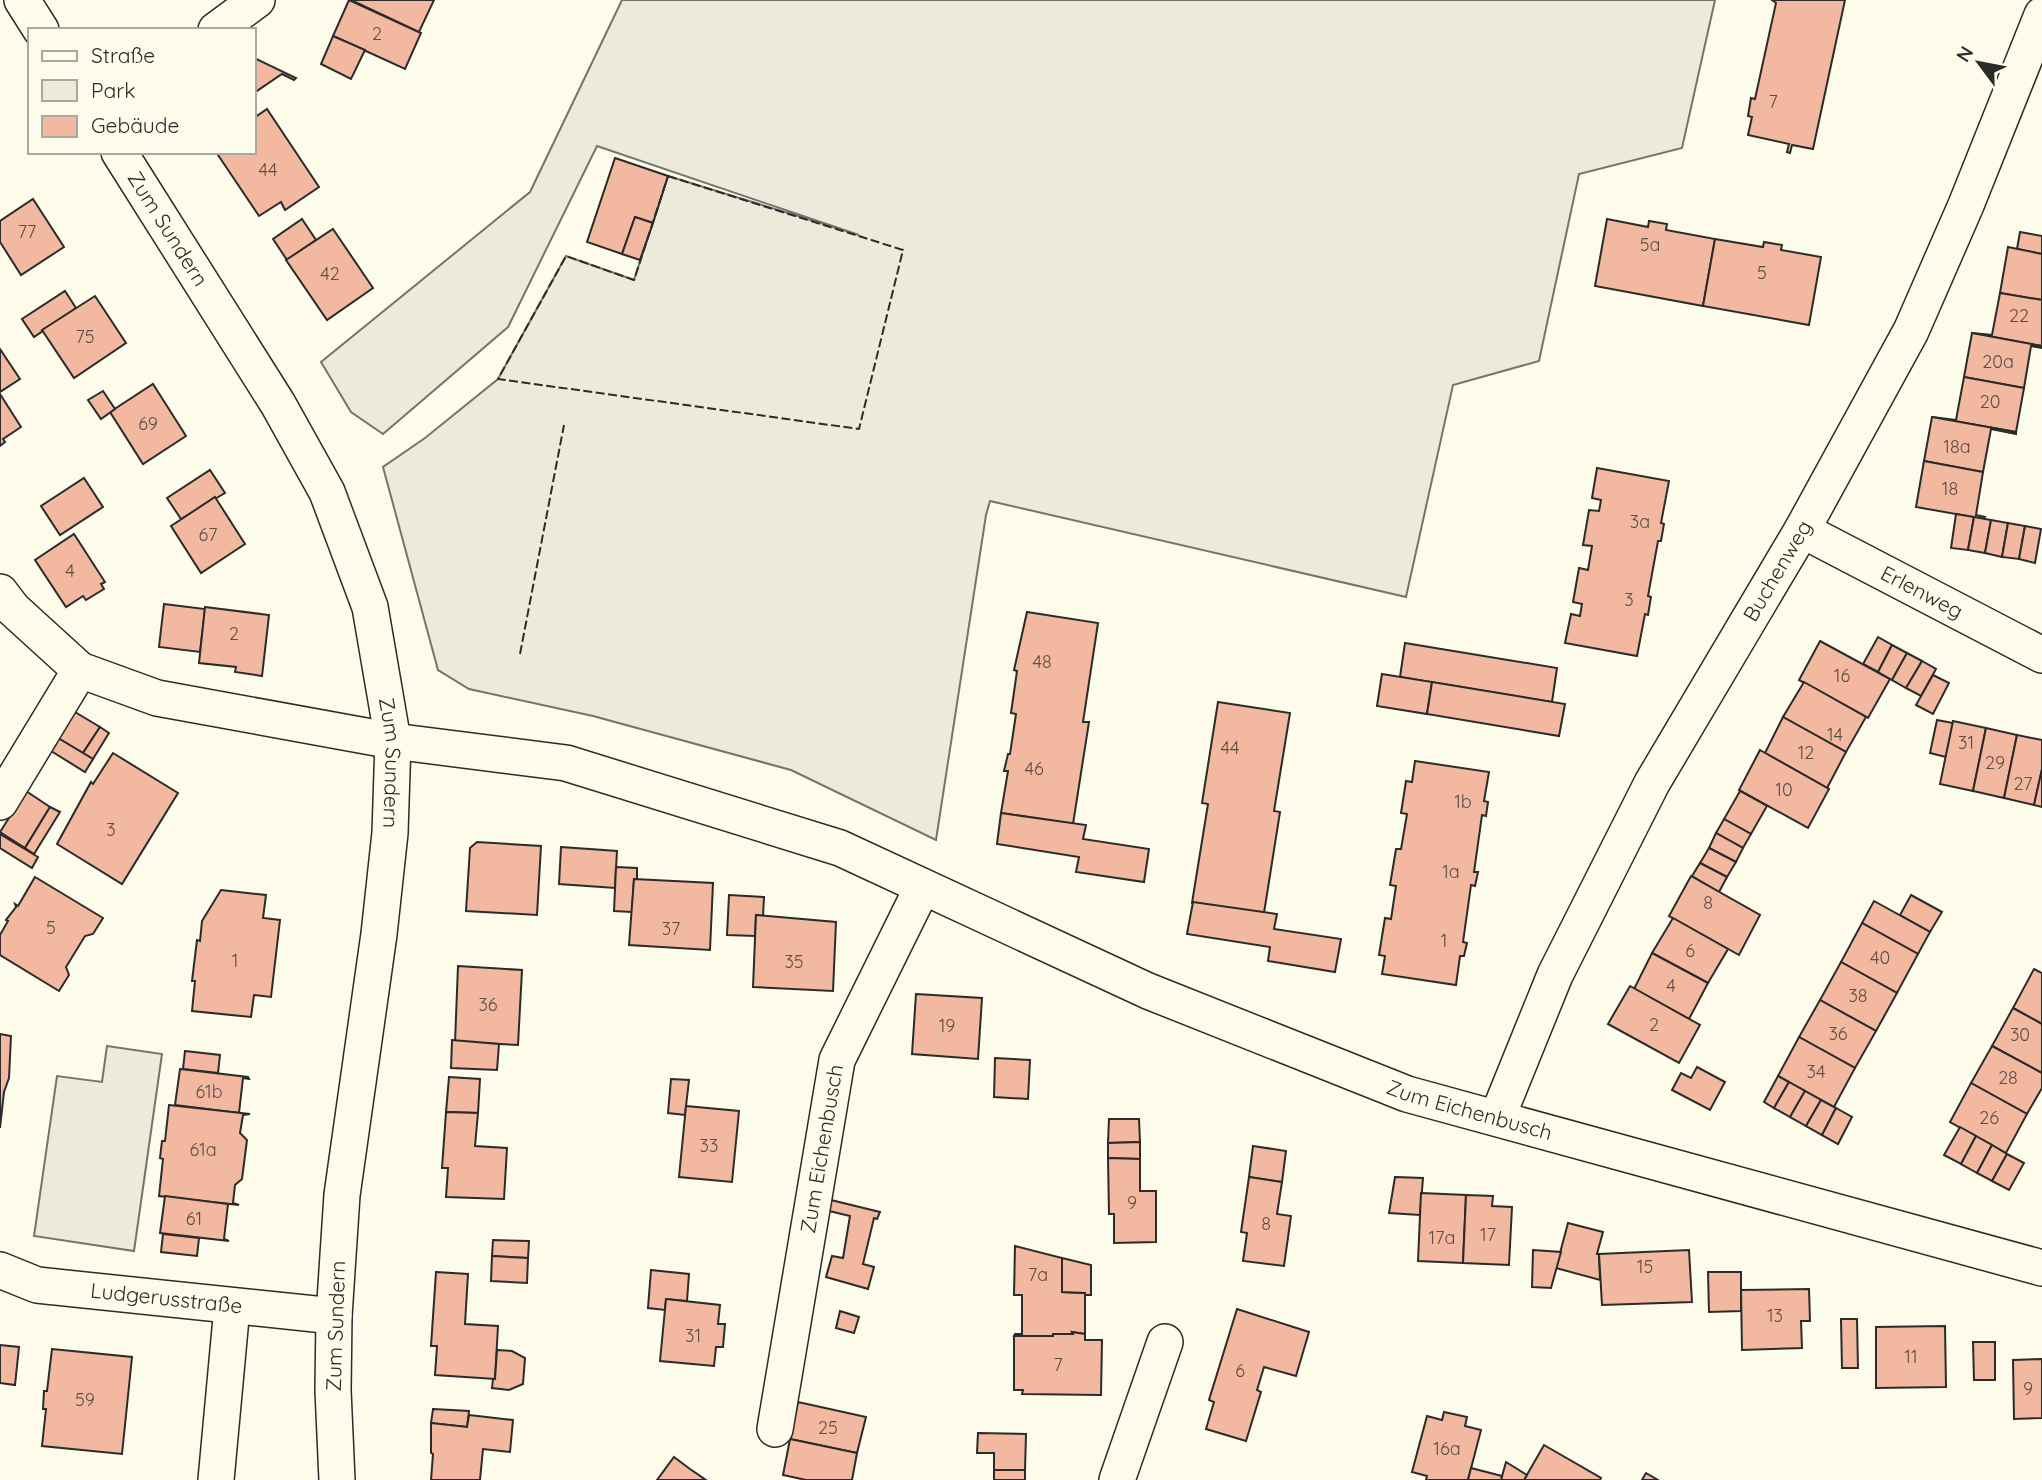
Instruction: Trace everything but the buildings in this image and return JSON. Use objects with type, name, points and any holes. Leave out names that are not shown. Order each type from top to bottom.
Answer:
[{"type":"street","points":[[22,0],[40,28]]},
{"type":"street","points":[[219,28],[257,0]]},
{"type":"street","name":"Buchenweg","points":[[1497,1118],[1555,975],[1652,783],[1802,530],[1911,331],[1966,205],[2042,15]]},
{"type":"street","name":"Zum Sundern","points":[[121,154],[278,404],[327,492],[370,607],[393,741],[390,833],[379,934],[342,1195],[334,1316],[333,1390],[337,1480]]},
{"type":"street","name":"Erlenweg","points":[[1802,530],[2042,655]]},
{"type":"street","points":[[0,592],[13,608],[80,670],[0,802]]},
{"type":"street","name":"Zum Eichenbusch","points":[[80,670],[157,698],[393,741],[566,763],[839,848],[1171,1000],[1408,1094],[2042,1268]]},
{"type":"street","name":"Zum Eichenbusch","points":[[775,1429],[837,1060],[922,888]]},
{"type":"street","name":"Ludgerusstraße","points":[[0,1270],[37,1285],[334,1316]]},
{"type":"street","points":[[216,1480],[232,1307]]},
{"type":"street","points":[[1117,1480],[1165,1342]]},
{"type":"green space","points":[[622,0],[1715,0],[1682,148],[1579,174],[1539,361],[1453,385],[1406,597],[990,501],[936,840],[791,770],[593,716],[469,689],[438,670],[383,467],[425,438],[498,379],[566,256],[634,280],[668,176],[859,235],[597,146],[508,327],[383,434],[351,412],[321,362],[530,192]]},
{"type":"shaded area","points":[[107,1046],[162,1054],[134,1251],[34,1236],[57,1076],[102,1082]]},
{"type":"fence","points":[[668,176],[903,250],[859,429],[498,379],[566,256],[634,280],[668,176]]},
{"type":"fence","points":[[520,654],[564,425]]}]
